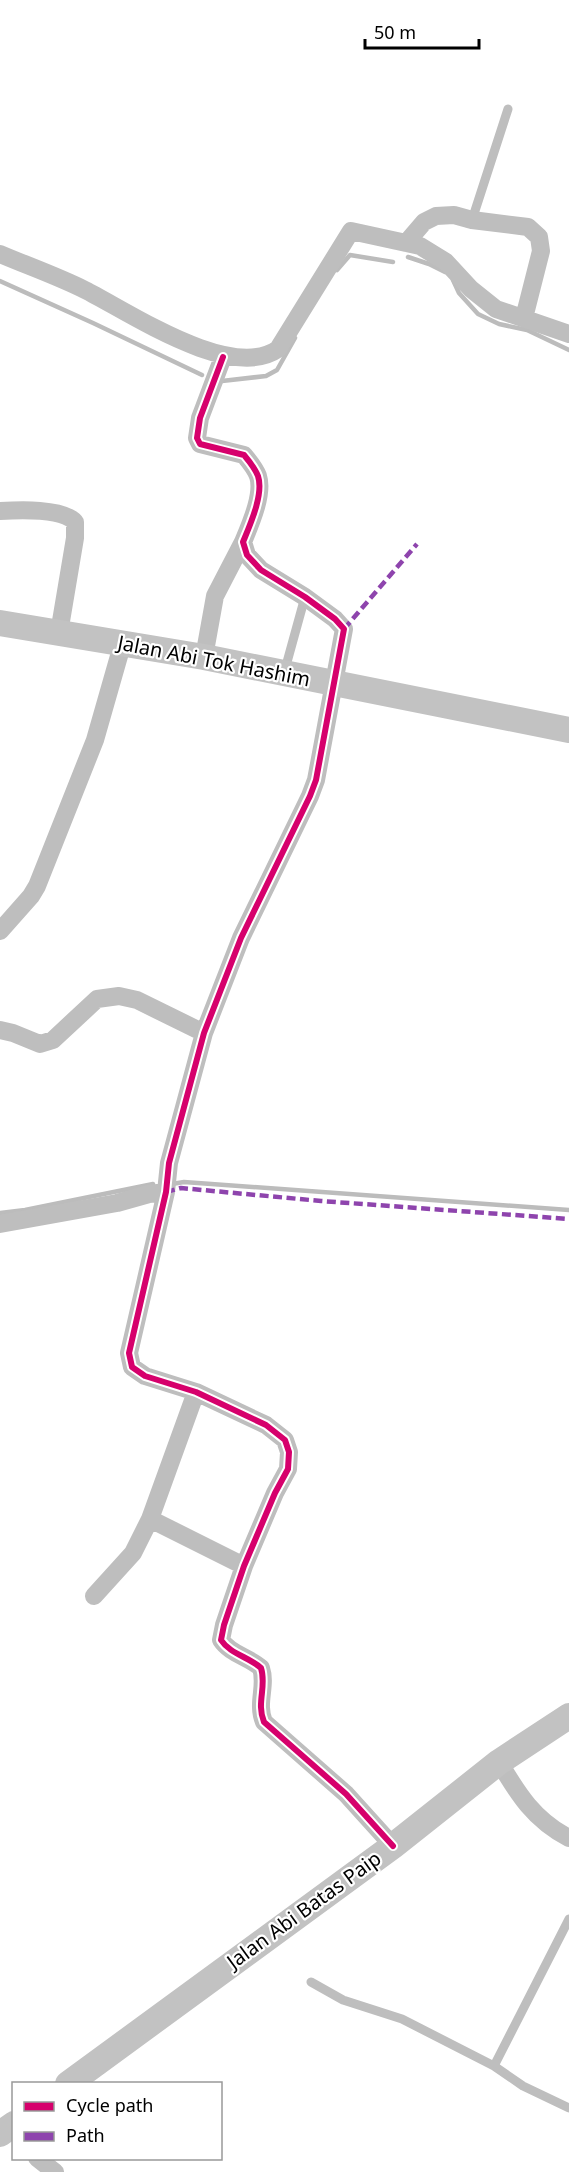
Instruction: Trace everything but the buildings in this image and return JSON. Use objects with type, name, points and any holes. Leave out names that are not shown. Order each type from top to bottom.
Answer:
[{"type":"main road","name":"Jalan Abi Tok Hashim","points":[[0,623],[204,657],[569,730]]},
{"type":"main road","name":"Jalan Abi Batas Paip","points":[[72,2082],[393,1846],[499,1762],[569,1716]]},
{"type":"street","points":[[406,243],[424,222],[436,216],[454,215],[472,220],[528,227],[539,237],[541,251],[525,318]]},
{"type":"street","points":[[0,254],[82,288],[179,340],[223,357],[246,358],[272,353],[278,349],[351,231],[420,246],[446,262],[471,290],[496,309],[569,334]]},
{"type":"street","points":[[204,657],[215,596],[253,520],[258,496],[259,478],[244,455],[200,444],[197,438],[200,418],[223,357]]},
{"type":"street","points":[[0,511],[64,514],[70,516],[75,522],[75,538],[60,633]]},
{"type":"street","points":[[243,542],[247,555],[261,570],[305,597],[335,619],[344,630],[316,780],[241,938],[204,1033],[169,1163],[166,1192],[129,1353],[132,1368],[145,1376],[196,1392],[266,1425],[285,1440],[289,1452],[288,1469],[275,1492],[244,1566],[221,1640],[226,1648],[245,1656],[261,1668],[263,1688],[260,1713],[264,1722],[346,1794],[393,1846]]},
{"type":"street","points":[[0,931],[37,886],[95,740],[123,642]]},
{"type":"street","points":[[0,1030],[40,1044],[47,1042],[53,1040],[97,999],[119,996],[136,1000],[204,1033]]},
{"type":"street","points":[[0,1224],[166,1192]]},
{"type":"street","points":[[94,1596],[134,1553],[150,1519],[196,1392]]},
{"type":"street","points":[[150,1519],[244,1566]]},
{"type":"street","points":[[499,1762],[519,1796],[536,1815],[552,1829],[569,1838]]},
{"type":"street","points":[[40,2160],[55,2172]]},
{"type":"lane","points":[[472,220],[508,109]]},
{"type":"lane","points":[[284,673],[305,597]]},
{"type":"lane","points":[[494,2066],[569,1919]]},
{"type":"lane","points":[[312,1982],[344,2000],[402,2019],[494,2066],[523,2086],[569,2108]]},
{"type":"waterway","points":[[337,270],[350,255],[393,262]]},
{"type":"waterway","points":[[408,257],[445,272]]},
{"type":"waterway","points":[[453,280],[459,293],[478,314],[499,324],[527,330],[569,350]]},
{"type":"waterway","points":[[0,281],[202,375]]},
{"type":"waterway","points":[[222,381],[266,376],[277,370],[295,338]]},
{"type":"waterway","points":[[172,1184],[184,1182],[569,1210]]},
{"type":"waterway","points":[[0,1213],[153,1184]]},
{"type":"marked path","points":[[344,629],[417,544]]},
{"type":"marked path","points":[[166,1192],[181,1188],[321,1201],[569,1219]]},
{"type":"cycle path","points":[[223,357],[200,418],[197,438],[200,444],[244,455],[257,473],[258,500],[243,542],[247,555],[261,570],[305,597],[335,619],[344,629],[316,780],[241,938],[204,1033],[169,1163],[166,1192],[129,1353],[132,1367],[145,1376],[196,1392],[266,1425],[285,1440],[289,1452],[288,1469],[275,1493],[244,1566],[221,1640],[229,1649],[261,1668],[263,1675],[261,1708],[264,1722],[346,1794],[393,1846]]}]
